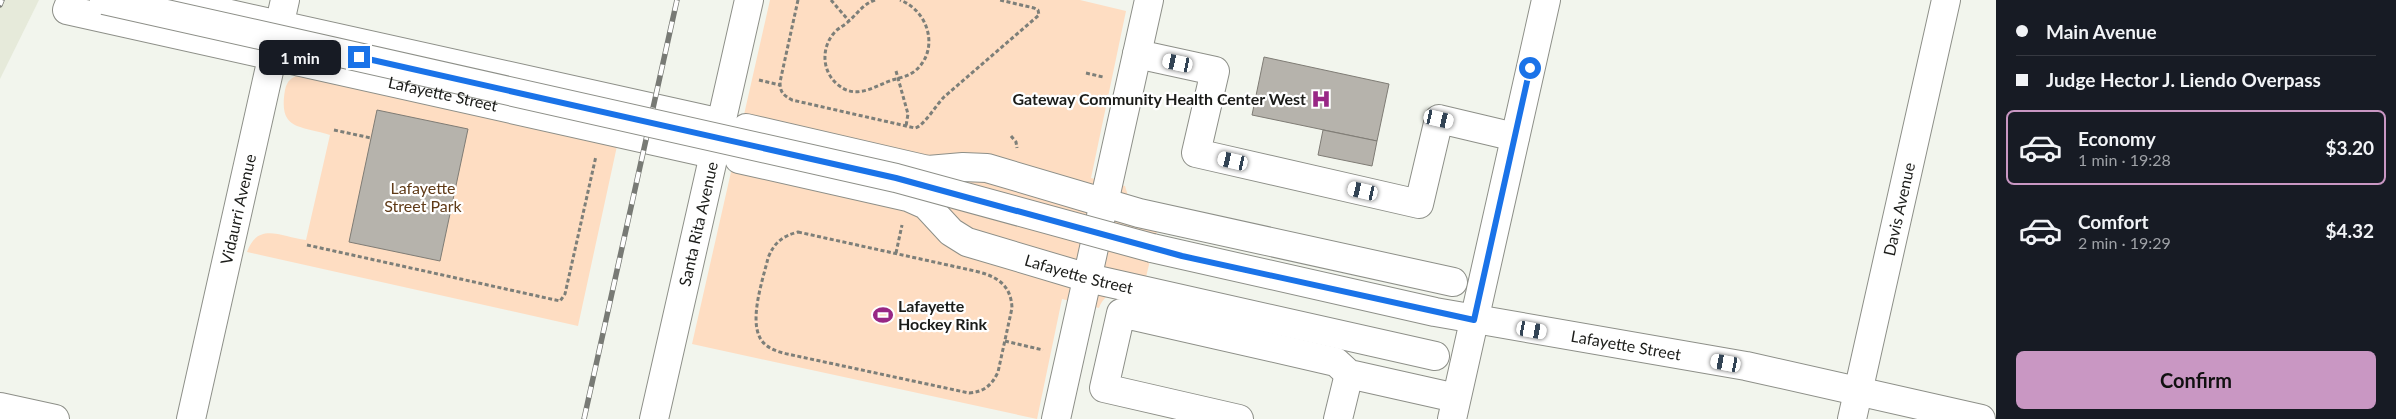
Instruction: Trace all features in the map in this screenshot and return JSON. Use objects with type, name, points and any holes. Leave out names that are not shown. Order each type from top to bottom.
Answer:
[{"type":"street","name":"Lafayette Street","points":[[71,0],[67,10],[273,54],[908,197],[926,205],[951,232],[967,242],[1088,278],[1435,356]]},
{"type":"street","name":"Lafayette Street","points":[[104,0],[896,178],[1152,248],[1474,320],[1746,366],[1981,419]]},
{"type":"street","name":"Lafayette Street","points":[[167,0],[282,12],[733,126],[928,170],[963,167],[987,168],[1107,193],[1139,213],[1453,282]]},
{"type":"street","name":"Santa Rita Avenue","points":[[654,419],[733,126],[749,0]]},
{"type":"street","points":[[1056,419],[1059,350],[1082,304],[1149,0]]},
{"type":"street","points":[[1239,419],[1104,388],[1122,313],[1336,362],[1349,374],[1454,409],[1546,0]]},
{"type":"street","name":"Davis Avenue","points":[[1852,419],[1946,0]]},
{"type":"street","name":"Vidaurri Avenue","points":[[190,419],[282,12]]},
{"type":"street","points":[[1137,54],[1215,71],[1196,153],[1419,204],[1439,119],[1515,137]]},
{"type":"street","points":[[1059,350],[1110,360]]},
{"type":"street","points":[[1338,419],[1349,374]]},
{"type":"street","points":[[0,407],[55,419]]},
{"type":"path","points":[[798,0],[780,85],[784,96],[792,100],[915,128],[922,124],[932,109],[944,98],[1039,15],[1038,10],[1034,8],[1000,0]]},
{"type":"path","points":[[831,0],[849,21]]},
{"type":"path","points":[[875,0],[861,8],[834,33],[826,48],[825,65],[834,80],[842,88],[860,92],[871,90],[886,82],[910,74],[920,66],[927,54],[929,41],[928,27],[921,15],[912,6],[900,0]]},
{"type":"path","points":[[896,71],[908,114],[906,126]]},
{"type":"path","points":[[1086,74],[1109,78]]},
{"type":"path","points":[[757,80],[780,85]]},
{"type":"path","points":[[334,130],[372,138]]},
{"type":"path","points":[[307,245],[560,301],[565,294],[596,153]]},
{"type":"path","points":[[798,232],[990,275],[1007,288],[1012,298],[1012,308],[1005,341],[994,380],[979,392],[969,393],[780,352],[765,345],[757,334],[755,326],[768,258],[781,239],[798,232]]},
{"type":"path","points":[[1005,341],[1059,350]]},
{"type":"shaded area","points":[[0,0],[39,0],[0,79]]},
{"type":"green space","points":[[770,0],[1080,0],[1126,11],[1091,178],[1125,186],[1129,199],[1158,228],[1146,277],[1113,292],[1102,302],[1099,308],[1062,299],[1037,419],[692,344]]},
{"type":"green space","name":"Lafayette Street Park","points":[[300,75],[617,146],[578,326],[247,252],[252,242],[264,234],[279,234],[306,240],[330,135],[301,127],[288,120],[284,103],[285,90],[292,78]]},
{"type":"building","name":"Gateway Community Health Center West","points":[[1264,57],[1389,84],[1377,141],[1252,115]]},
{"type":"building","points":[[377,110],[468,129],[440,261],[349,242]]},
{"type":"building","points":[[1323,130],[1377,141],[1372,166],[1318,155]]},
{"type":"railway","points":[[0,5],[2,0]]},
{"type":"railway","points":[[584,419],[677,0]]},
{"type":"place","name":"Gateway Community Health Center West","points":[[1321,99]]},
{"type":"place","name":"Lafayette Hockey Rink","points":[[883,315]]},
{"type":"route","points":[[359,57],[896,178],[1182,256],[1474,320],[1530,68]]}]
